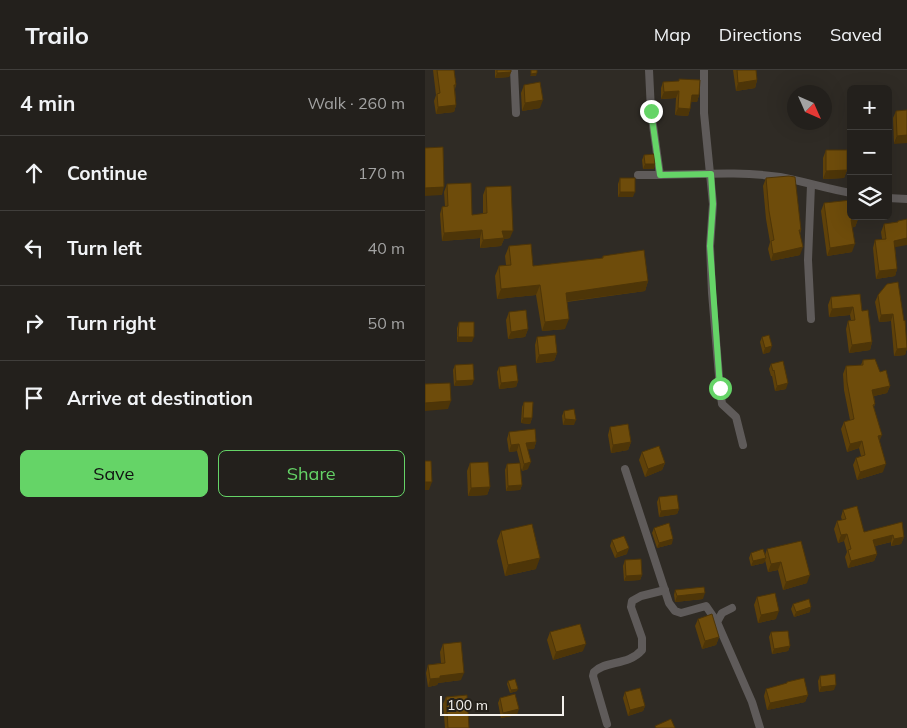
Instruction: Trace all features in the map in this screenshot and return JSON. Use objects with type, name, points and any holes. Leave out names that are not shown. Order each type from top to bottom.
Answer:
[{"type":"street","points":[[514,70],[515,113]]},
{"type":"street","points":[[649,70],[651,111],[660,175]]},
{"type":"street","points":[[704,70],[704,113],[713,204],[710,246],[721,404],[735,417],[743,445]]},
{"type":"street","points":[[638,175],[711,174],[780,177],[847,192]]},
{"type":"street","points":[[811,185],[809,260],[811,319]]},
{"type":"street","points":[[892,198],[907,198]]},
{"type":"street","points":[[625,469],[669,603],[675,611],[681,613],[707,606],[717,622],[760,728]]},
{"type":"street","points":[[607,724],[593,676],[594,672],[597,668],[623,662],[637,656],[642,650],[642,638],[631,607],[633,601],[641,596],[665,590]]},
{"type":"street","points":[[717,622],[722,613],[732,608]]},
{"type":"building","points":[[437,70],[454,70],[456,105],[438,107],[437,94],[440,93]]},
{"type":"building","points":[[497,70],[511,70],[511,72],[497,73]]},
{"type":"building","points":[[531,70],[537,70],[537,73],[531,74]]},
{"type":"building","points":[[737,70],[756,70],[757,80],[738,83]]},
{"type":"building","points":[[679,79],[700,80],[699,95],[692,95],[690,109],[678,108],[679,91],[664,92],[663,82],[679,81]]},
{"type":"building","points":[[540,82],[543,100],[525,103],[524,85]]},
{"type":"building","points":[[907,110],[907,135],[897,136],[896,111]]},
{"type":"building","points":[[443,147],[444,187],[425,188],[425,148]]},
{"type":"building","points":[[826,150],[847,150],[847,170],[826,171]]},
{"type":"building","points":[[654,154],[655,164],[645,164],[644,155]]},
{"type":"building","points":[[795,177],[801,230],[799,230],[803,247],[773,254],[771,241],[774,240],[766,178]]},
{"type":"building","points":[[620,178],[635,178],[635,192],[620,192]]},
{"type":"building","points":[[471,183],[472,215],[487,213],[486,187],[511,186],[513,231],[502,231],[504,238],[483,240],[482,230],[444,233],[442,207],[448,206],[447,184]]},
{"type":"building","points":[[847,200],[847,220],[851,220],[855,244],[830,248],[824,203]]},
{"type":"building","points":[[907,219],[907,238],[894,241],[897,269],[879,271],[875,240],[886,239],[884,224]]},
{"type":"building","points":[[531,244],[533,266],[603,258],[603,256],[644,250],[648,281],[566,293],[569,319],[545,322],[540,285],[501,289],[499,266],[511,265],[509,246]]},
{"type":"building","points":[[898,282],[905,320],[907,348],[897,349],[893,314],[881,315],[878,295],[887,284]]},
{"type":"building","points":[[860,294],[862,311],[868,310],[872,342],[852,345],[848,321],[855,320],[853,307],[832,309],[831,297]]},
{"type":"building","points":[[526,310],[528,329],[511,332],[509,312]]},
{"type":"building","points":[[459,322],[474,322],[474,337],[458,337]]},
{"type":"building","points":[[555,335],[557,353],[539,355],[537,337]]},
{"type":"building","points":[[769,335],[772,346],[765,348],[762,337]]},
{"type":"building","points":[[875,359],[880,372],[886,370],[890,386],[872,390],[875,404],[873,405],[882,435],[878,436],[886,464],[860,472],[856,458],[865,455],[862,441],[850,444],[844,422],[854,419],[846,366],[863,365],[863,360]]},
{"type":"building","points":[[783,361],[788,383],[777,386],[771,364]]},
{"type":"building","points":[[473,364],[474,380],[456,381],[455,365]]},
{"type":"building","points":[[516,365],[518,381],[501,383],[499,367]]},
{"type":"building","points":[[450,383],[451,401],[425,403],[425,384]]},
{"type":"building","points":[[524,402],[533,402],[532,418],[523,418]]},
{"type":"building","points":[[574,409],[576,420],[565,419],[564,411]]},
{"type":"building","points":[[628,424],[631,442],[613,445],[610,427]]},
{"type":"building","points":[[535,429],[536,442],[526,443],[531,462],[524,464],[519,444],[511,445],[509,432]]},
{"type":"building","points":[[659,446],[665,463],[648,469],[642,452]]},
{"type":"building","points":[[425,461],[431,461],[432,482],[425,482]]},
{"type":"building","points":[[488,462],[490,487],[471,488],[470,463]]},
{"type":"building","points":[[520,463],[522,485],[508,486],[507,464]]},
{"type":"building","points":[[677,495],[679,509],[661,511],[659,497]]},
{"type":"building","points":[[857,506],[864,532],[902,522],[904,537],[894,539],[893,535],[873,540],[877,554],[851,561],[848,550],[851,549],[847,534],[841,535],[837,521],[846,519],[843,510]]},
{"type":"building","points":[[669,523],[673,539],[659,543],[654,528]]},
{"type":"building","points":[[532,524],[540,558],[508,565],[501,531]]},
{"type":"building","points":[[624,536],[629,548],[617,553],[612,540]]},
{"type":"building","points":[[801,541],[810,575],[786,582],[781,562],[771,564],[767,549]]},
{"type":"building","points":[[763,549],[766,558],[753,561],[751,553]]},
{"type":"building","points":[[641,559],[642,575],[626,576],[625,560]]},
{"type":"building","points":[[704,587],[705,593],[677,596],[675,590]]},
{"type":"building","points":[[775,593],[779,611],[761,615],[757,597]]},
{"type":"building","points":[[809,599],[811,607],[796,612],[793,604]]},
{"type":"building","points":[[712,614],[719,637],[705,641],[698,619]]},
{"type":"building","points":[[580,624],[586,644],[556,652],[550,632]]},
{"type":"building","points":[[788,631],[790,646],[774,649],[771,632]]},
{"type":"building","points":[[461,642],[464,673],[430,679],[428,665],[445,663],[443,644]]},
{"type":"building","points":[[835,674],[836,685],[821,687],[820,676]]},
{"type":"building","points":[[804,678],[808,695],[770,703],[766,689]]},
{"type":"building","points":[[515,679],[518,689],[511,690],[508,681]]},
{"type":"building","points":[[640,688],[645,706],[630,710],[625,692]]},
{"type":"building","points":[[515,694],[519,709],[503,713],[500,698]]},
{"type":"building","points":[[467,695],[469,728],[448,728],[446,697]]},
{"type":"building","points":[[671,719],[675,728],[656,728],[655,726]]},
{"type":"route","points":[[651,111],[660,175],[711,174],[713,204],[710,246],[712,294],[720,388]]}]
